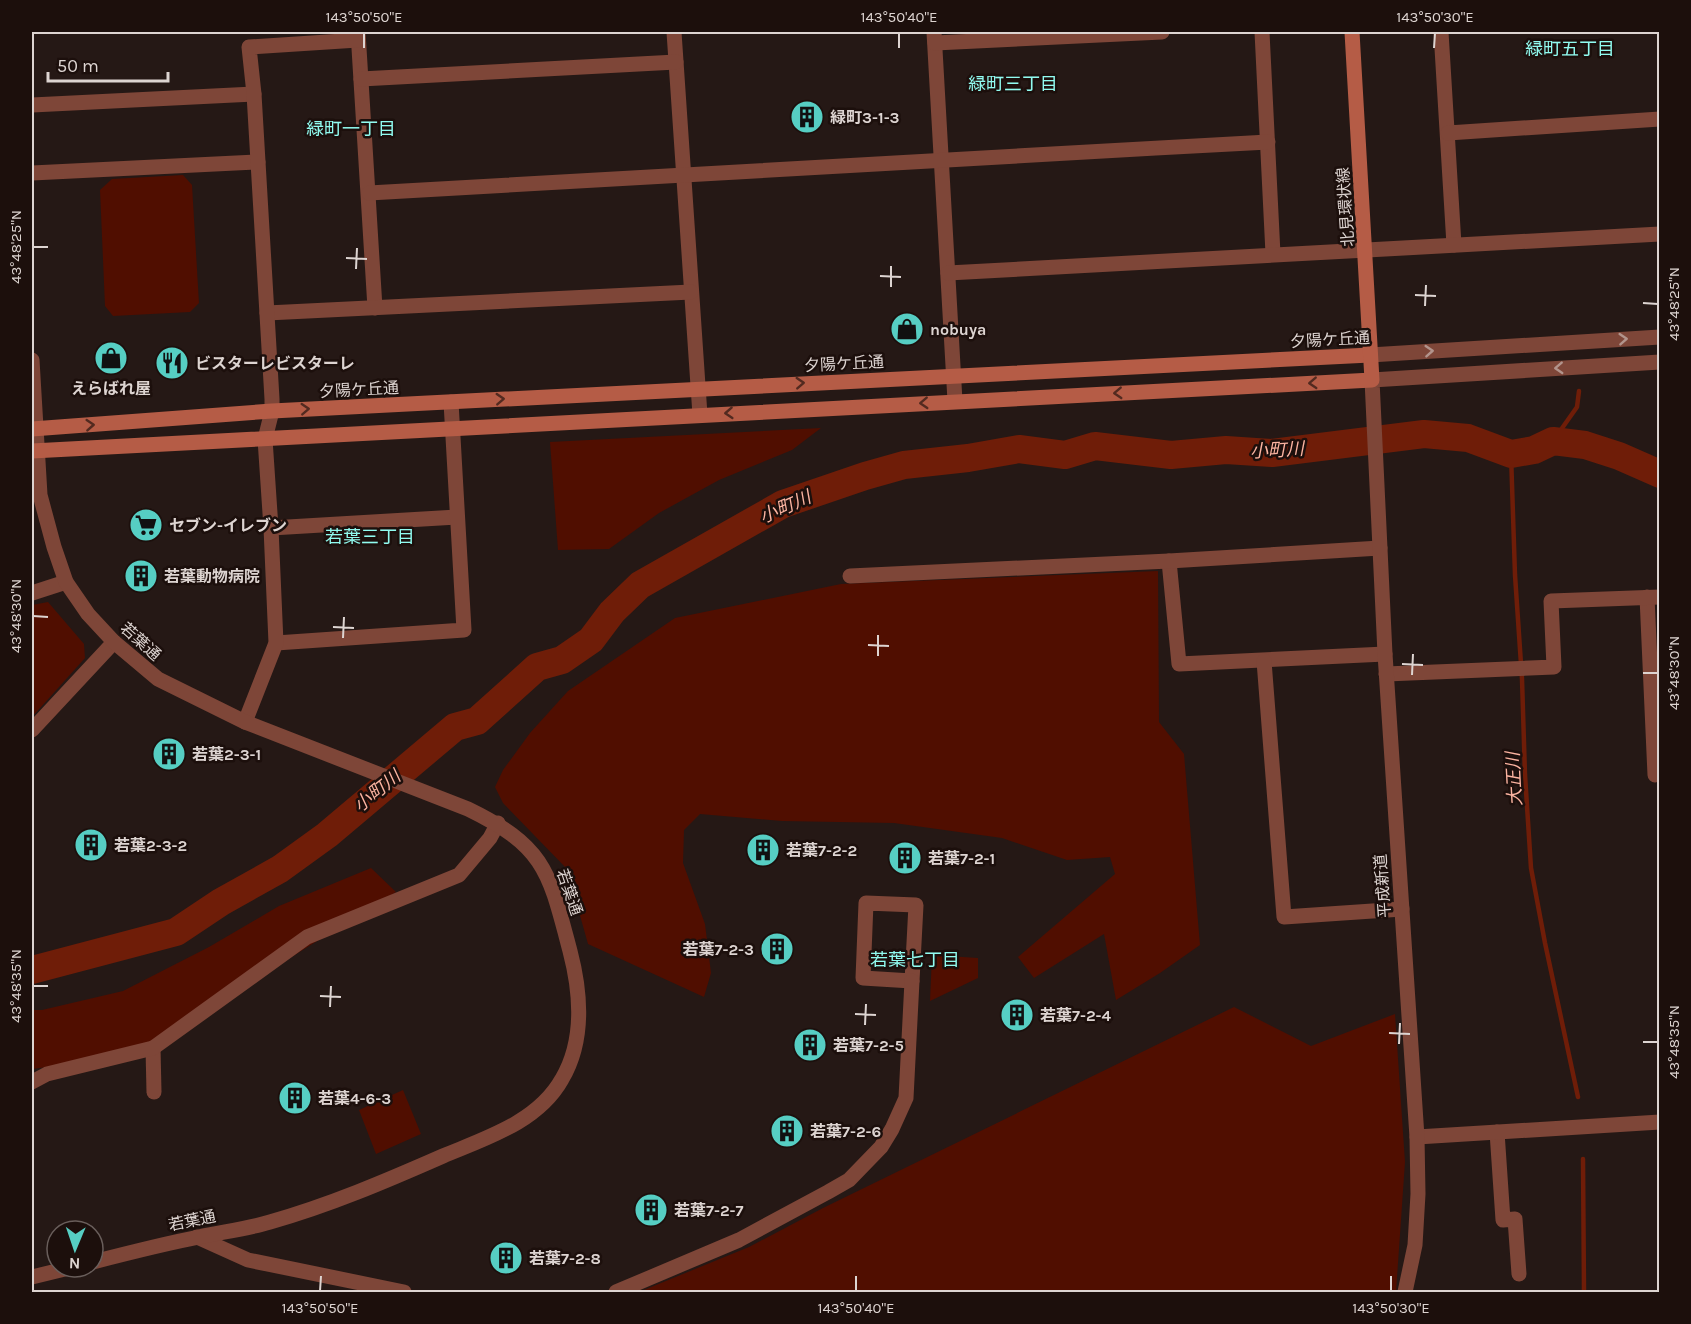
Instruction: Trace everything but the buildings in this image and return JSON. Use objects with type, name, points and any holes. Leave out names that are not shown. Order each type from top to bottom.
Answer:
[{"type":"main road","name":"北見環状線","points":[[1352,32],[1372,380]]},
{"type":"main road","name":"夕陽ケ丘通","points":[[33,429],[272,411],[1370,355]]},
{"type":"main road","points":[[34,451],[1372,380]]},
{"type":"street","points":[[674,32],[700,415]]},
{"type":"street","points":[[955,401],[935,37],[1162,32]]},
{"type":"street","points":[[1262,32],[1273,254]]},
{"type":"street","points":[[1441,32],[1454,245]]},
{"type":"street","points":[[245,722],[276,643],[265,439],[272,411],[254,94],[249,47],[358,36],[375,308]]},
{"type":"street","points":[[361,80],[676,62]]},
{"type":"street","points":[[32,105],[254,94]]},
{"type":"street","points":[[1448,133],[1659,119]]},
{"type":"street","points":[[369,193],[683,177],[1268,142]]},
{"type":"street","points":[[32,173],[258,162]]},
{"type":"street","points":[[948,273],[1659,234]]},
{"type":"street","points":[[267,313],[691,292]]},
{"type":"street","name":"夕陽ケ丘通","points":[[1370,355],[1659,337]]},
{"type":"street","name":"若葉通","points":[[32,360],[34,451],[40,495],[66,582],[88,614],[114,642],[158,679],[245,722],[468,809],[498,824],[518,838],[538,859],[550,880],[576,972],[580,1019],[574,1050],[562,1079],[539,1108],[487,1138],[337,1202],[267,1223],[105,1259]]},
{"type":"street","points":[[1372,380],[1659,362]]},
{"type":"street","name":"平成新道","points":[[1372,380],[1386,674],[1417,1137],[1418,1194],[1415,1245],[1405,1293]]},
{"type":"street","points":[[276,643],[464,630],[451,402]]},
{"type":"street","points":[[271,528],[457,517]]},
{"type":"street","points":[[850,576],[1169,561],[1380,548]]},
{"type":"street","points":[[1169,561],[1179,664],[1385,654]]},
{"type":"street","points":[[32,593],[66,582]]},
{"type":"street","points":[[1386,674],[1554,667],[1551,601],[1653,597],[1656,775]]},
{"type":"street","points":[[32,730],[114,642]]},
{"type":"street","points":[[1264,661],[1284,917],[1402,909]]},
{"type":"street","points":[[32,1082],[47,1074],[153,1048],[307,937],[459,875],[490,838],[498,824]]},
{"type":"street","points":[[616,1293],[739,1240],[828,1192],[849,1180],[881,1147],[906,1098],[916,904],[866,903],[863,978],[912,981]]},
{"type":"street","points":[[153,1048],[153,1092]]},
{"type":"street","points":[[1417,1137],[1659,1122]]},
{"type":"street","points":[[1497,1132],[1503,1220],[1515,1219],[1519,1274]]},
{"type":"street","points":[[197,1237],[248,1260],[404,1293]]},
{"type":"shaded area","points":[[183,175],[192,185],[199,303],[190,312],[113,316],[105,306],[100,190],[112,179]]},
{"type":"shaded area","points":[[821,428],[792,450],[719,480],[659,513],[609,549],[558,550],[550,442]]},
{"type":"shaded area","points":[[1158,571],[1159,722],[1184,754],[1200,945],[1116,1000],[1104,934],[1034,978],[1018,957],[1115,874],[1110,857],[1067,860],[1002,838],[894,823],[782,821],[700,814],[684,830],[683,863],[705,924],[711,973],[704,997],[588,944],[567,869],[503,803],[495,787],[503,770],[530,733],[568,691],[675,618],[841,584]]},
{"type":"shaded area","points":[[48,602],[84,644],[85,658],[32,717],[32,605]]},
{"type":"shaded area","points":[[371,868],[396,892],[148,1046],[79,1063],[32,1069],[32,1010],[42,1010],[123,991],[209,947],[279,906]]},
{"type":"shaded area","points":[[932,955],[978,958],[978,978],[930,1001]]},
{"type":"shaded area","points":[[1234,1007],[1311,1046],[1395,1014],[1405,1162],[1396,1292],[639,1292],[749,1247],[823,1208]]},
{"type":"shaded area","points":[[403,1090],[421,1134],[376,1154],[359,1110]]},
{"type":"waterway","points":[[1553,441],[1577,407],[1579,391]]},
{"type":"waterway","name":"小町川","points":[[32,970],[176,932],[221,902],[280,869],[327,835],[455,727],[477,721],[537,667],[562,660],[591,640],[612,612],[640,585],[783,504],[865,476],[904,465],[968,458],[1019,449],[1065,455],[1095,446],[1171,455],[1226,450],[1272,453],[1424,434],[1468,438],[1511,454],[1534,450],[1553,441],[1585,445],[1619,456],[1660,474]]},
{"type":"waterway","name":"大正川","points":[[1511,454],[1515,575],[1531,868],[1578,1097]]},
{"type":"waterway","name":"大正川","points":[[1583,1159],[1584,1292]]},
{"type":"place","name":"緑町3-1-3","points":[[807,117]]},
{"type":"place","name":"nobuya","points":[[907,329]]},
{"type":"place","name":"えらばれ屋","points":[[111,358]]},
{"type":"place","name":"ビスターレビスターレ","points":[[172,363]]},
{"type":"place","name":"セブン-イレブン","points":[[146,525]]},
{"type":"place","name":"若葉動物病院","points":[[141,576]]},
{"type":"place","name":"若葉2-3-1","points":[[169,754]]},
{"type":"place","name":"若葉2-3-2","points":[[91,845]]},
{"type":"place","name":"若葉7-2-2","points":[[763,850]]},
{"type":"place","name":"若葉7-2-1","points":[[905,858]]},
{"type":"place","name":"若葉7-2-3","points":[[777,949]]},
{"type":"place","name":"若葉7-2-4","points":[[1017,1015]]},
{"type":"place","name":"若葉7-2-5","points":[[810,1045]]},
{"type":"place","name":"若葉4-6-3","points":[[295,1098]]},
{"type":"place","name":"若葉7-2-6","points":[[787,1131]]},
{"type":"place","name":"若葉7-2-7","points":[[651,1210]]},
{"type":"place","name":"若葉7-2-8","points":[[506,1258]]},
{"type":"district","name":"緑町五丁目","points":[[1570,49]]},
{"type":"district","name":"緑町三丁目","points":[[1013,84]]},
{"type":"district","name":"緑町一丁目","points":[[351,129]]},
{"type":"district","name":"若葉三丁目","points":[[370,537]]},
{"type":"district","name":"若葉七丁目","points":[[915,960]]}]
